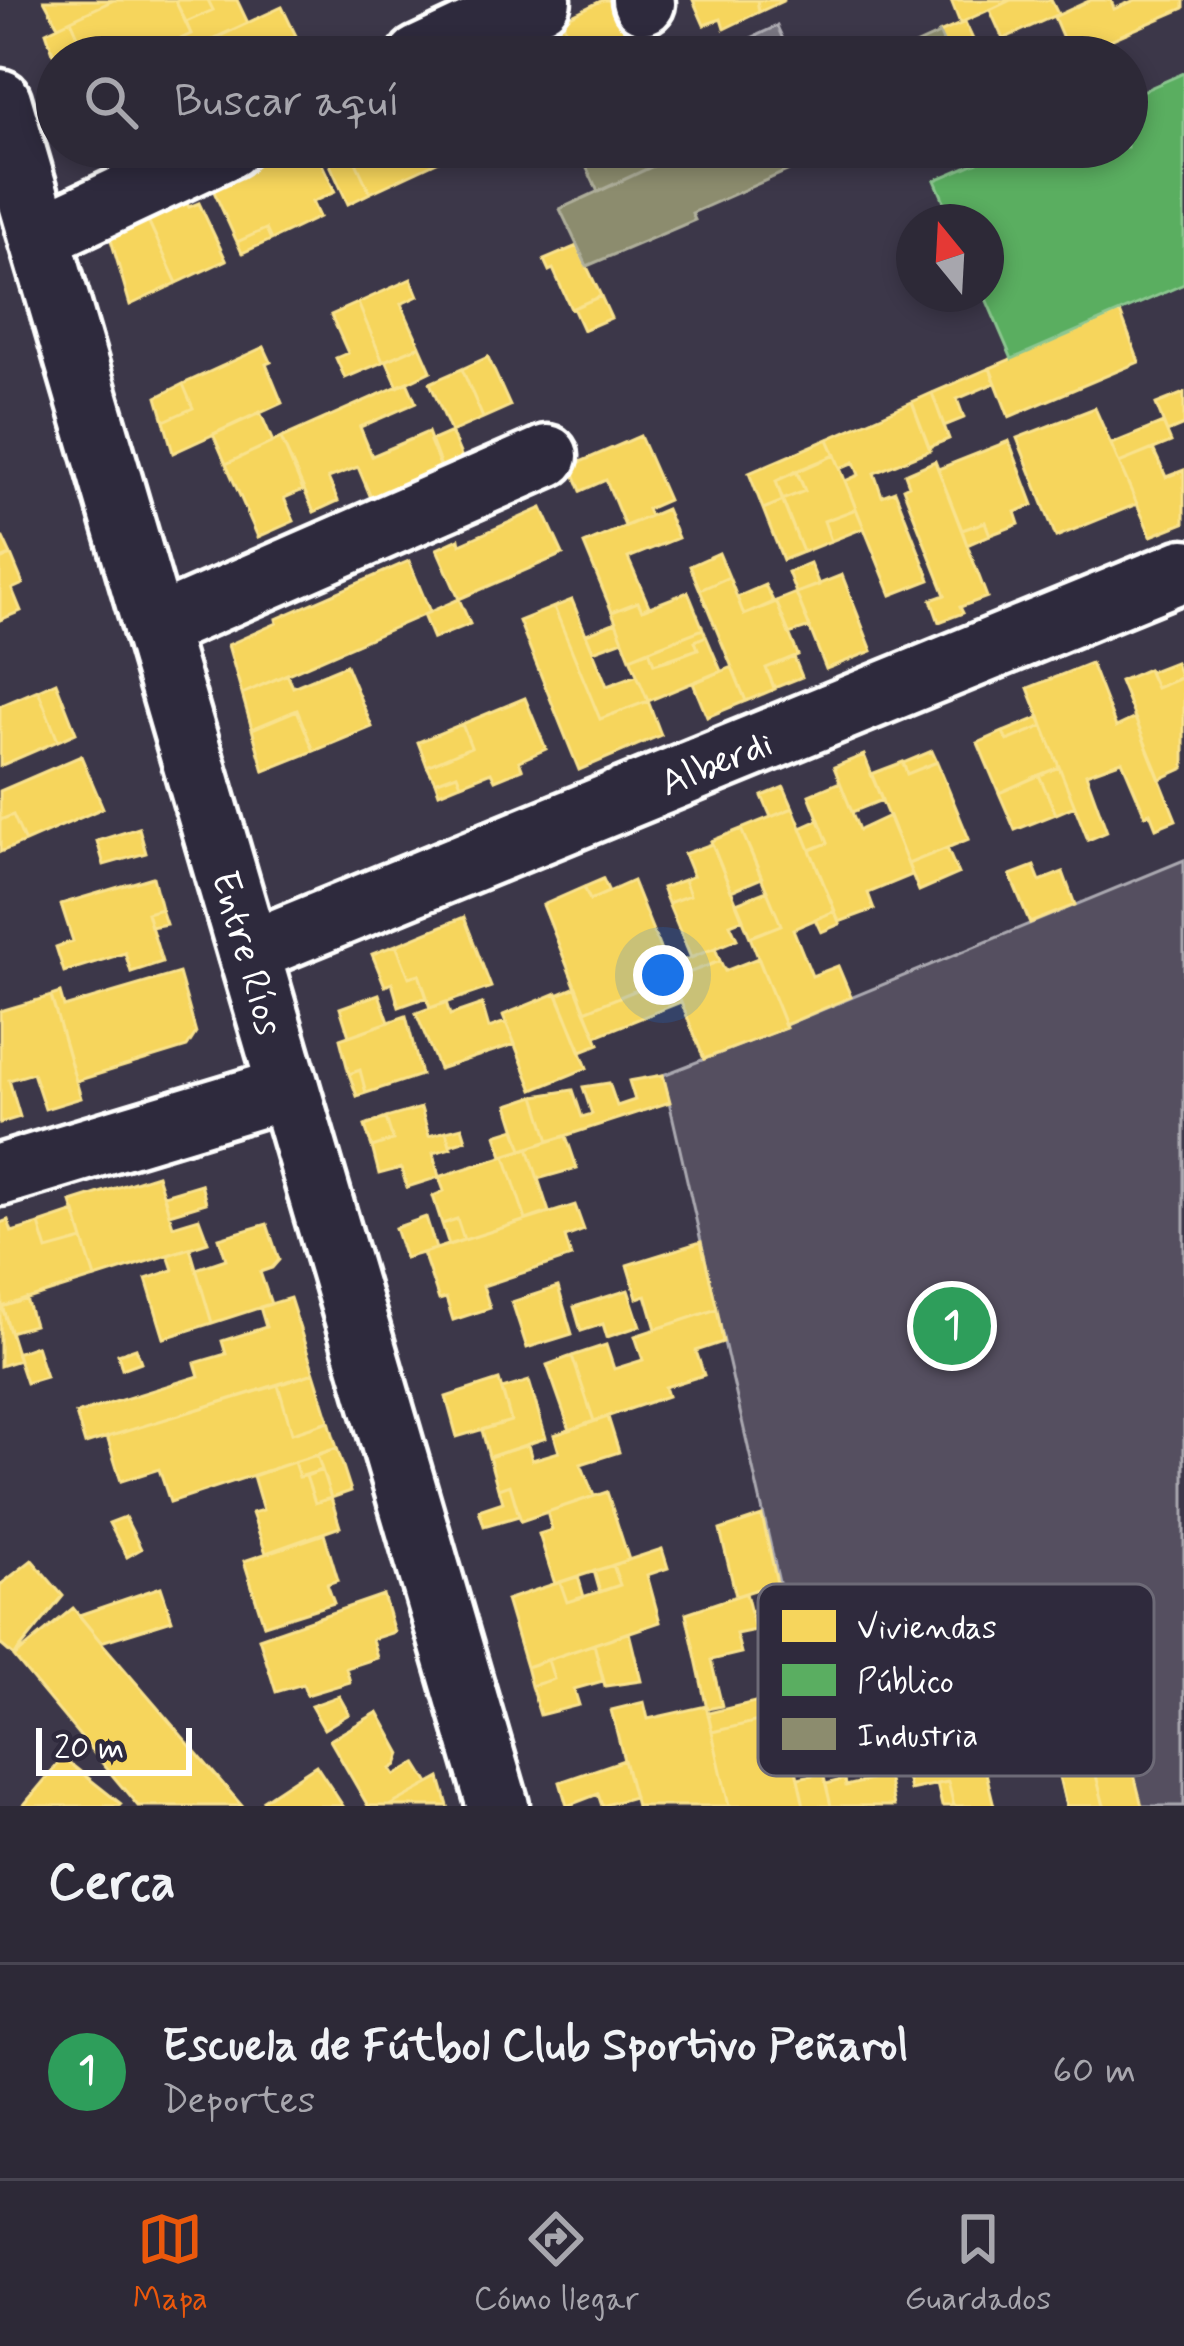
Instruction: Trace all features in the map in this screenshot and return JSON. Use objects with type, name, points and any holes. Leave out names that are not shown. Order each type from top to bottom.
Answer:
[{"type":"street","points":[[464,36],[540,0]]},
{"type":"street","name":"Entre Ríos","points":[[0,100],[498,1806]]},
{"type":"street","points":[[40,236],[184,168]]},
{"type":"street","points":[[154,628],[547,456]]},
{"type":"street","name":"Alberdi","points":[[249,952],[1184,570]]},
{"type":"street","points":[[0,1175],[288,1088]]},
{"type":"shaded area","points":[[777,26],[782,36],[755,36]]},
{"type":"shaded area","points":[[1184,860],[1184,1806],[1066,1806],[1059,1776],[1154,1776],[1154,1584],[779,1584],[663,1075]]},
{"type":"building: Viviendas","points":[[44,0],[114,0],[58,26]]},
{"type":"building: Viviendas","points":[[114,0],[175,0],[191,34],[78,36],[71,20]]},
{"type":"building: Viviendas","points":[[175,0],[208,0],[213,10],[186,22]]},
{"type":"building: Viviendas","points":[[208,0],[237,0],[248,23],[220,36],[187,36],[191,34],[186,22],[213,10]]},
{"type":"building: Viviendas","points":[[612,0],[628,36],[566,36],[562,20]]},
{"type":"building: Viviendas","points":[[693,0],[757,0],[759,12],[724,29],[721,19],[704,25]]},
{"type":"building: Viviendas","points":[[757,0],[785,0],[759,12]]},
{"type":"building: Viviendas","points":[[951,0],[1011,0],[960,23]]},
{"type":"building: Viviendas","points":[[1011,0],[1051,0],[1058,14],[1002,36],[990,10]]},
{"type":"building: Viviendas","points":[[1091,0],[1111,0],[1114,9],[1135,0],[1184,0],[1184,8],[1119,36],[1062,36],[1054,17]]},
{"type":"building: Viviendas","points":[[282,7],[296,36],[219,36]]},
{"type":"building: Viviendas","points":[[71,20],[78,36],[47,36],[46,32]]},
{"type":"building: Viviendas","points":[[562,20],[568,35],[542,36],[539,31]]},
{"type":"building: Viviendas","points":[[965,22],[971,36],[940,36]]},
{"type":"building: Viviendas","points":[[248,168],[324,168],[335,192],[312,202],[319,217],[271,240],[266,229],[237,242],[211,185]]},
{"type":"building: Viviendas","points":[[332,168],[359,168],[370,193],[348,204]]},
{"type":"building: Viviendas","points":[[359,168],[424,168],[370,193]]},
{"type":"building: Viviendas","points":[[184,198],[189,207],[199,203],[226,260],[177,283],[146,216]]},
{"type":"building: Viviendas","points":[[146,216],[177,283],[130,305],[109,233]]},
{"type":"building: Viviendas","points":[[266,229],[271,240],[242,253],[237,242]]},
{"type":"building: Viviendas","points":[[577,246],[601,296],[571,309],[544,260]]},
{"type":"building: Viviendas","points":[[411,279],[418,296],[401,304],[420,346],[383,362],[358,303]]},
{"type":"building: Viviendas","points":[[601,296],[611,318],[583,330],[573,308]]},
{"type":"building: Viviendas","points":[[358,303],[383,362],[345,378],[336,358],[348,353],[331,315]]},
{"type":"building: Viviendas","points":[[1120,312],[1139,362],[1009,417],[990,368]]},
{"type":"building: Viviendas","points":[[420,346],[431,371],[398,387],[386,360]]},
{"type":"building: Viviendas","points":[[264,347],[282,403],[173,453],[164,421],[193,408],[183,384]]},
{"type":"building: Viviendas","points":[[488,357],[510,406],[483,418],[462,369]]},
{"type":"building: Viviendas","points":[[990,368],[995,383],[957,399],[964,418],[944,426],[932,393]]},
{"type":"building: Viviendas","points":[[462,369],[483,418],[451,432],[430,383]]},
{"type":"building: Viviendas","points":[[407,382],[416,403],[360,427],[372,456],[428,432],[446,480],[377,512],[358,467],[328,478],[338,501],[314,512],[281,438]]},
{"type":"building: Viviendas","points":[[183,384],[193,408],[164,421],[157,397]]},
{"type":"building: Viviendas","points":[[932,393],[949,439],[929,447],[912,402]]},
{"type":"building: Viviendas","points":[[1184,393],[1184,425],[1167,432],[1156,404]]},
{"type":"building: Viviendas","points":[[912,402],[930,450],[874,473],[882,496],[895,491],[930,580],[891,595],[845,481],[859,475],[854,462],[840,468],[828,439]]},
{"type":"building: Viviendas","points":[[1095,408],[1137,504],[1056,537],[1017,438]]},
{"type":"building: Viviendas","points":[[260,412],[273,442],[226,464],[213,434]]},
{"type":"building: Viviendas","points":[[1163,423],[1171,442],[1119,463],[1111,444]]},
{"type":"building: Viviendas","points":[[451,432],[468,472],[446,480],[430,441]]},
{"type":"building: Viviendas","points":[[640,436],[668,500],[647,509],[650,516],[625,526],[606,480],[581,491],[571,466]]},
{"type":"building: Viviendas","points":[[281,438],[303,490],[284,498],[294,521],[258,537],[226,464]]},
{"type":"building: Viviendas","points":[[828,439],[835,455],[776,481],[783,501],[763,509],[749,473]]},
{"type":"building: Viviendas","points":[[1009,441],[1033,505],[1015,512],[1019,524],[990,535],[985,522],[962,530],[938,469]]},
{"type":"building: Viviendas","points":[[1153,449],[1166,477],[1184,470],[1184,523],[1151,536],[1119,463]]},
{"type":"building: Viviendas","points":[[835,455],[856,509],[824,521],[831,541],[803,552],[782,500],[805,491],[796,471]]},
{"type":"building: Viviendas","points":[[935,461],[987,597],[960,607],[963,613],[939,622],[931,600],[945,595],[903,488],[909,485],[905,474]]},
{"type":"building: Viviendas","points":[[797,471],[805,491],[782,500],[776,481]]},
{"type":"building: Viviendas","points":[[783,501],[803,552],[783,560],[763,509]]},
{"type":"building: Viviendas","points":[[542,508],[563,554],[459,599],[437,549],[459,539],[460,544]]},
{"type":"building: Viviendas","points":[[666,509],[678,538],[628,558],[649,606],[642,610],[638,602],[612,612],[584,544]]},
{"type":"building: Viviendas","points":[[856,509],[864,528],[831,541],[824,521]]},
{"type":"building: Viviendas","points":[[985,522],[990,535],[967,545],[962,530]]},
{"type":"building: Viviendas","points":[[0,539],[11,555],[0,560]]},
{"type":"building: Viviendas","points":[[719,553],[729,577],[700,590],[690,566]]},
{"type":"building: Viviendas","points":[[11,555],[23,584],[12,589],[21,611],[0,620],[0,559]]},
{"type":"building: Viviendas","points":[[409,561],[430,612],[242,694],[228,645]]},
{"type":"building: Viviendas","points":[[810,563],[819,585],[796,593],[788,572]]},
{"type":"building: Viviendas","points":[[842,575],[872,651],[826,669],[796,593]]},
{"type":"building: Viviendas","points":[[729,577],[744,615],[776,601],[798,655],[766,668],[775,689],[746,701],[700,590]]},
{"type":"building: Viviendas","points":[[765,585],[774,603],[744,615],[737,597]]},
{"type":"building: Viviendas","points":[[688,592],[703,629],[630,658],[612,612],[638,602],[642,610]]},
{"type":"building: Viviendas","points":[[796,593],[810,627],[789,634],[776,601]]},
{"type":"building: Viviendas","points":[[459,599],[470,624],[433,639],[423,615]]},
{"type":"building: Viviendas","points":[[572,600],[607,686],[637,675],[648,701],[600,719],[554,607]]},
{"type":"building: Viviendas","points":[[554,607],[600,719],[648,701],[661,735],[579,770],[519,621]]},
{"type":"building: Viviendas","points":[[616,622],[623,640],[593,651],[586,634]]},
{"type":"building: Viviendas","points":[[703,629],[706,636],[695,641],[698,649],[654,664],[649,650]]},
{"type":"building: Viviendas","points":[[706,636],[721,671],[648,701],[630,658],[649,650],[654,664],[672,659],[698,649],[695,641]]},
{"type":"building: Viviendas","points":[[794,657],[802,677],[774,688],[766,668]]},
{"type":"building: Viviendas","points":[[1175,662],[1181,678],[1156,688],[1149,672]]},
{"type":"building: Viviendas","points":[[1091,663],[1116,727],[1135,718],[1176,820],[1156,828],[1150,813],[1145,815],[1122,761],[1086,774],[1107,832],[1088,840],[1028,688]]},
{"type":"building: Viviendas","points":[[346,665],[372,727],[314,751],[297,710],[252,729],[242,694],[287,674],[293,687]]},
{"type":"building: Viviendas","points":[[732,667],[746,701],[707,717],[693,683]]},
{"type":"building: Viviendas","points":[[1148,669],[1156,688],[1184,676],[1184,768],[1160,779],[1120,681]]},
{"type":"building: Viviendas","points":[[56,682],[76,733],[58,741],[38,690]]},
{"type":"building: Viviendas","points":[[38,690],[58,741],[0,766],[0,706]]},
{"type":"building: Viviendas","points":[[525,698],[546,749],[519,761],[522,769],[495,780],[491,772],[461,784],[457,774],[435,782],[427,766],[471,747],[462,724]]},
{"type":"building: Viviendas","points":[[297,710],[314,751],[264,771],[252,729]]},
{"type":"building: Viviendas","points":[[1040,717],[1043,726],[1007,741],[1003,732]]},
{"type":"building: Viviendas","points":[[462,724],[471,747],[427,766],[418,742]]},
{"type":"building: Viviendas","points":[[1043,726],[1059,767],[999,793],[978,743],[1003,732],[1007,741]]},
{"type":"building: Viviendas","points":[[932,751],[937,762],[907,774],[903,763]]},
{"type":"building: Viviendas","points":[[864,755],[882,800],[852,812],[834,767]]},
{"type":"building: Viviendas","points":[[81,756],[103,808],[25,842],[13,815],[0,820],[0,791]]},
{"type":"building: Viviendas","points":[[903,762],[907,774],[937,762],[969,839],[908,864],[871,774]]},
{"type":"building: Viviendas","points":[[1059,767],[1075,806],[1056,814],[1039,775]]},
{"type":"building: Viviendas","points":[[457,774],[461,784],[439,793],[435,782]]},
{"type":"building: Viviendas","points":[[1039,775],[1056,814],[1015,830],[999,793]]},
{"type":"building: Viviendas","points":[[840,782],[859,830],[889,816],[912,875],[868,893],[874,909],[839,922],[810,850],[828,843],[809,795]]},
{"type":"building: Viviendas","points":[[784,787],[793,808],[771,817],[762,796]]},
{"type":"building: Viviendas","points":[[793,808],[835,911],[793,929],[812,976],[838,966],[851,997],[785,1025],[750,937],[781,925],[741,829]]},
{"type":"building: Viviendas","points":[[13,815],[25,842],[0,852],[0,820]]},
{"type":"building: Viviendas","points":[[819,820],[828,843],[810,850],[801,828]]},
{"type":"building: Viviendas","points":[[139,828],[146,853],[104,865],[97,841]]},
{"type":"building: Viviendas","points":[[741,829],[762,878],[731,891],[711,841]]},
{"type":"building: Viviendas","points":[[712,844],[743,919],[730,924],[737,939],[691,958],[668,903],[690,895],[684,880],[693,876],[684,854]]},
{"type":"building: Viviendas","points":[[947,848],[958,874],[919,891],[908,864]]},
{"type":"building: Viviendas","points":[[1034,866],[1040,881],[1063,872],[1075,905],[1030,923],[1010,875]]},
{"type":"building: Viviendas","points":[[153,877],[161,909],[147,913],[162,962],[131,972],[125,953],[64,972],[56,947],[73,941],[61,904]]},
{"type":"building: Viviendas","points":[[603,879],[609,892],[590,900],[584,887]]},
{"type":"building: Viviendas","points":[[684,880],[690,895],[668,903],[662,888]]},
{"type":"building: Viviendas","points":[[633,881],[671,976],[585,1011],[543,905],[584,887],[590,900]]},
{"type":"building: Viviendas","points":[[767,891],[781,925],[750,937],[736,903]]},
{"type":"building: Viviendas","points":[[161,909],[166,924],[151,927],[147,913]]},
{"type":"building: Viviendas","points":[[835,911],[840,924],[821,932],[815,919]]},
{"type":"building: Viviendas","points":[[464,917],[491,987],[430,1008],[419,974],[409,977],[396,945]]},
{"type":"building: Viviendas","points":[[396,945],[409,977],[419,974],[427,997],[399,1007],[392,983],[385,986],[372,954]]},
{"type":"building: Viviendas","points":[[715,948],[720,961],[672,979],[667,967]]},
{"type":"building: Viviendas","points":[[758,958],[786,1028],[704,1059],[672,979],[720,961],[725,971]]},
{"type":"building: Viviendas","points":[[179,973],[196,1033],[187,1047],[76,1081],[51,996],[60,993],[64,1007]]},
{"type":"building: Viviendas","points":[[671,976],[681,1002],[596,1036],[585,1011]]},
{"type":"building: Viviendas","points":[[576,987],[599,1044],[581,1051],[557,995]]},
{"type":"building: Viviendas","points":[[557,993],[587,1068],[533,1090],[503,1015]]},
{"type":"building: Viviendas","points":[[379,994],[389,1022],[349,1036],[340,1008]]},
{"type":"building: Viviendas","points":[[51,996],[81,1098],[45,1109],[33,1073],[9,1080],[20,1117],[0,1123],[0,1011]]},
{"type":"building: Viviendas","points":[[446,1002],[450,1015],[482,1004],[489,1028],[506,1022],[515,1044],[439,1069],[416,1013]]},
{"type":"building: Viviendas","points":[[406,1016],[421,1075],[366,1093],[360,1070],[349,1074],[340,1039]]},
{"type":"building: Viviendas","points":[[360,1070],[366,1093],[357,1096],[349,1074]]},
{"type":"building: Viviendas","points":[[663,1075],[670,1102],[549,1141],[535,1096],[573,1090],[582,1117],[592,1114],[583,1087],[609,1083],[617,1106],[635,1100],[629,1081]]},
{"type":"building: Viviendas","points":[[535,1096],[549,1141],[522,1150],[508,1105]]},
{"type":"building: Viviendas","points":[[421,1108],[429,1136],[446,1131],[451,1148],[433,1153],[439,1177],[407,1187],[401,1168],[379,1174],[372,1147],[393,1140],[386,1118]]},
{"type":"building: Viviendas","points":[[386,1118],[393,1140],[372,1147],[365,1126]]},
{"type":"building: Viviendas","points":[[462,1127],[466,1140],[450,1145],[446,1131]]},
{"type":"building: Viviendas","points":[[515,1129],[522,1150],[503,1156],[496,1135]]},
{"type":"building: Viviendas","points":[[566,1136],[577,1168],[538,1179],[528,1148]]},
{"type":"building: Viviendas","points":[[528,1148],[549,1212],[526,1220],[505,1156]]},
{"type":"building: Viviendas","points":[[505,1156],[526,1220],[464,1240],[457,1219],[442,1224],[433,1196],[444,1191],[439,1177]]},
{"type":"building: Viviendas","points":[[157,1175],[173,1226],[199,1218],[208,1242],[95,1278],[71,1202]]},
{"type":"building: Viviendas","points":[[201,1184],[206,1203],[169,1214],[164,1195]]},
{"type":"building: Viviendas","points":[[575,1205],[584,1230],[565,1237],[571,1257],[483,1286],[490,1308],[453,1320],[446,1298],[439,1300],[423,1253]]},
{"type":"building: Viviendas","points":[[75,1212],[83,1240],[47,1250],[39,1224]]},
{"type":"building: Viviendas","points":[[426,1217],[436,1249],[405,1258],[395,1228]]},
{"type":"building: Viviendas","points":[[457,1219],[464,1240],[449,1245],[442,1224]]},
{"type":"building: Viviendas","points":[[8,1220],[12,1232],[39,1224],[47,1250],[83,1240],[95,1278],[2,1307],[0,1223]]},
{"type":"building: Viviendas","points":[[267,1224],[279,1260],[260,1272],[271,1304],[212,1323],[196,1269],[226,1259],[219,1238]]},
{"type":"building: Viviendas","points":[[701,1242],[717,1309],[656,1329],[646,1295],[637,1298],[627,1265]]},
{"type":"building: Viviendas","points":[[190,1248],[212,1323],[164,1338],[146,1279],[173,1270],[168,1255]]},
{"type":"building: Viviendas","points":[[558,1287],[572,1334],[527,1348],[512,1302]]},
{"type":"building: Viviendas","points":[[628,1290],[640,1326],[607,1337],[603,1324],[581,1331],[574,1307]]},
{"type":"building: Viviendas","points":[[290,1298],[314,1373],[85,1444],[76,1414],[199,1376],[195,1363],[226,1354],[222,1341],[266,1327],[260,1307]]},
{"type":"building: Viviendas","points":[[0,1299],[19,1360],[0,1366]]},
{"type":"building: Viviendas","points":[[26,1299],[34,1325],[10,1332],[2,1307]]},
{"type":"building: Viviendas","points":[[717,1309],[723,1342],[696,1351],[704,1375],[665,1387],[668,1396],[594,1421],[572,1356],[606,1345],[614,1369],[643,1360],[635,1336]]},
{"type":"building: Viviendas","points":[[36,1346],[46,1377],[26,1383],[16,1353]]},
{"type":"building: Viviendas","points":[[136,1348],[141,1362],[122,1369],[118,1354]]},
{"type":"building: Viviendas","points":[[572,1356],[594,1421],[570,1430],[547,1365]]},
{"type":"building: Viviendas","points":[[314,1373],[329,1421],[292,1433],[278,1385]]},
{"type":"building: Viviendas","points":[[499,1380],[511,1421],[457,1437],[446,1397]]},
{"type":"building: Viviendas","points":[[529,1381],[546,1438],[489,1457],[482,1430],[511,1421],[502,1389]]},
{"type":"building: Viviendas","points":[[278,1385],[292,1433],[329,1421],[337,1448],[170,1502],[159,1469],[121,1481],[107,1437]]},
{"type":"building: Viviendas","points":[[608,1417],[619,1452],[581,1464],[594,1496],[521,1521],[510,1485],[498,1489],[489,1457],[528,1445],[532,1460],[559,1452],[554,1435]]},
{"type":"building: Viviendas","points":[[337,1448],[351,1491],[331,1498],[317,1455]]},
{"type":"building: Viviendas","points":[[317,1455],[322,1470],[299,1477],[294,1462]]},
{"type":"building: Viviendas","points":[[294,1462],[299,1477],[306,1476],[315,1503],[331,1498],[340,1527],[266,1553],[252,1513],[263,1510],[253,1476]]},
{"type":"building: Viviendas","points":[[322,1470],[331,1498],[315,1503],[306,1476]]},
{"type":"building: Viviendas","points":[[510,1485],[519,1516],[484,1526],[479,1510],[503,1502],[499,1489]]},
{"type":"building: Viviendas","points":[[607,1492],[629,1560],[555,1584],[539,1534],[552,1530],[547,1512]]},
{"type":"building: Viviendas","points":[[762,1516],[777,1583],[758,1584],[758,1589],[736,1596],[720,1530]]},
{"type":"building: Viviendas","points":[[125,1517],[141,1549],[127,1557],[109,1523]]},
{"type":"building: Viviendas","points":[[324,1534],[338,1580],[327,1584],[334,1603],[264,1625],[244,1561]]},
{"type":"building: Viviendas","points":[[662,1549],[668,1568],[647,1575],[660,1622],[526,1667],[506,1600],[560,1582],[567,1602],[620,1585],[613,1565]]},
{"type":"building: Viviendas","points":[[32,1560],[63,1596],[14,1656],[0,1644],[0,1585]]},
{"type":"building: Viviendas","points":[[613,1565],[620,1585],[600,1592],[594,1571]]},
{"type":"building: Viviendas","points":[[578,1576],[584,1597],[567,1602],[560,1582]]},
{"type":"building: Viviendas","points":[[161,1587],[172,1620],[101,1642],[79,1615]]},
{"type":"building: Viviendas","points":[[746,1593],[755,1630],[736,1634],[741,1653],[711,1660],[722,1706],[707,1709],[686,1613]]},
{"type":"building: Viviendas","points":[[383,1595],[394,1632],[372,1639],[377,1658],[346,1668],[350,1682],[307,1695],[303,1684],[276,1692],[259,1638]]},
{"type":"building: Viviendas","points":[[73,1608],[242,1806],[138,1806],[14,1657]]},
{"type":"building: Viviendas","points":[[629,1632],[641,1681],[605,1686],[594,1644]]},
{"type":"building: Viviendas","points":[[594,1644],[603,1681],[574,1689],[579,1705],[540,1715],[531,1686],[554,1679],[548,1660]]},
{"type":"building: Viviendas","points":[[548,1660],[554,1679],[531,1686],[526,1667]]},
{"type":"building: Viviendas","points":[[339,1696],[349,1714],[324,1729],[311,1706]]},
{"type":"building: Viviendas","points":[[758,1701],[758,1721],[712,1732],[708,1713]]},
{"type":"building: Viviendas","points":[[644,1702],[648,1719],[706,1706],[729,1806],[636,1806],[611,1710]]},
{"type":"building: Viviendas","points":[[378,1712],[401,1754],[391,1769],[395,1775],[416,1763],[429,1784],[389,1806],[368,1806],[330,1740]]},
{"type":"building: Viviendas","points":[[758,1721],[758,1776],[797,1776],[804,1806],[729,1806],[712,1732]]},
{"type":"building: Viviendas","points":[[63,1758],[121,1804],[23,1806]]},
{"type":"building: Viviendas","points":[[624,1760],[634,1797],[602,1806],[598,1794],[567,1806],[560,1782]]},
{"type":"building: Viviendas","points":[[316,1765],[343,1806],[268,1806],[263,1800]]},
{"type":"building: Viviendas","points":[[824,1776],[831,1806],[804,1806],[798,1778]]},
{"type":"building: Viviendas","points":[[888,1776],[894,1806],[831,1806],[826,1784],[845,1779],[846,1786]]},
{"type":"building: Viviendas","points":[[907,1776],[987,1776],[994,1806],[954,1806],[948,1782],[910,1790]]},
{"type":"building: Viviendas","points":[[1059,1776],[1096,1776],[1104,1806],[1066,1806]]},
{"type":"building: Viviendas","points":[[1096,1776],[1134,1776],[1142,1806],[1104,1806]]},
{"type":"building: Viviendas","points":[[440,1778],[448,1806],[389,1806],[429,1784]]},
{"type":"building: Viviendas","points":[[948,1782],[954,1806],[942,1806],[937,1784]]},
{"type":"building: Público","points":[[1184,73],[1184,284],[1012,359],[992,312],[1004,312],[1004,204],[945,204],[935,180],[963,168],[1148,168],[1148,89]]},
{"type":"building: Industria","points":[[587,168],[649,168],[598,192]]},
{"type":"building: Industria","points":[[649,168],[794,168],[692,213],[695,220],[587,266],[560,209]]},
{"type":"place","name":"Escuela de Fútbol Club Sportivo Peñarol","points":[[952,1326]]}]
